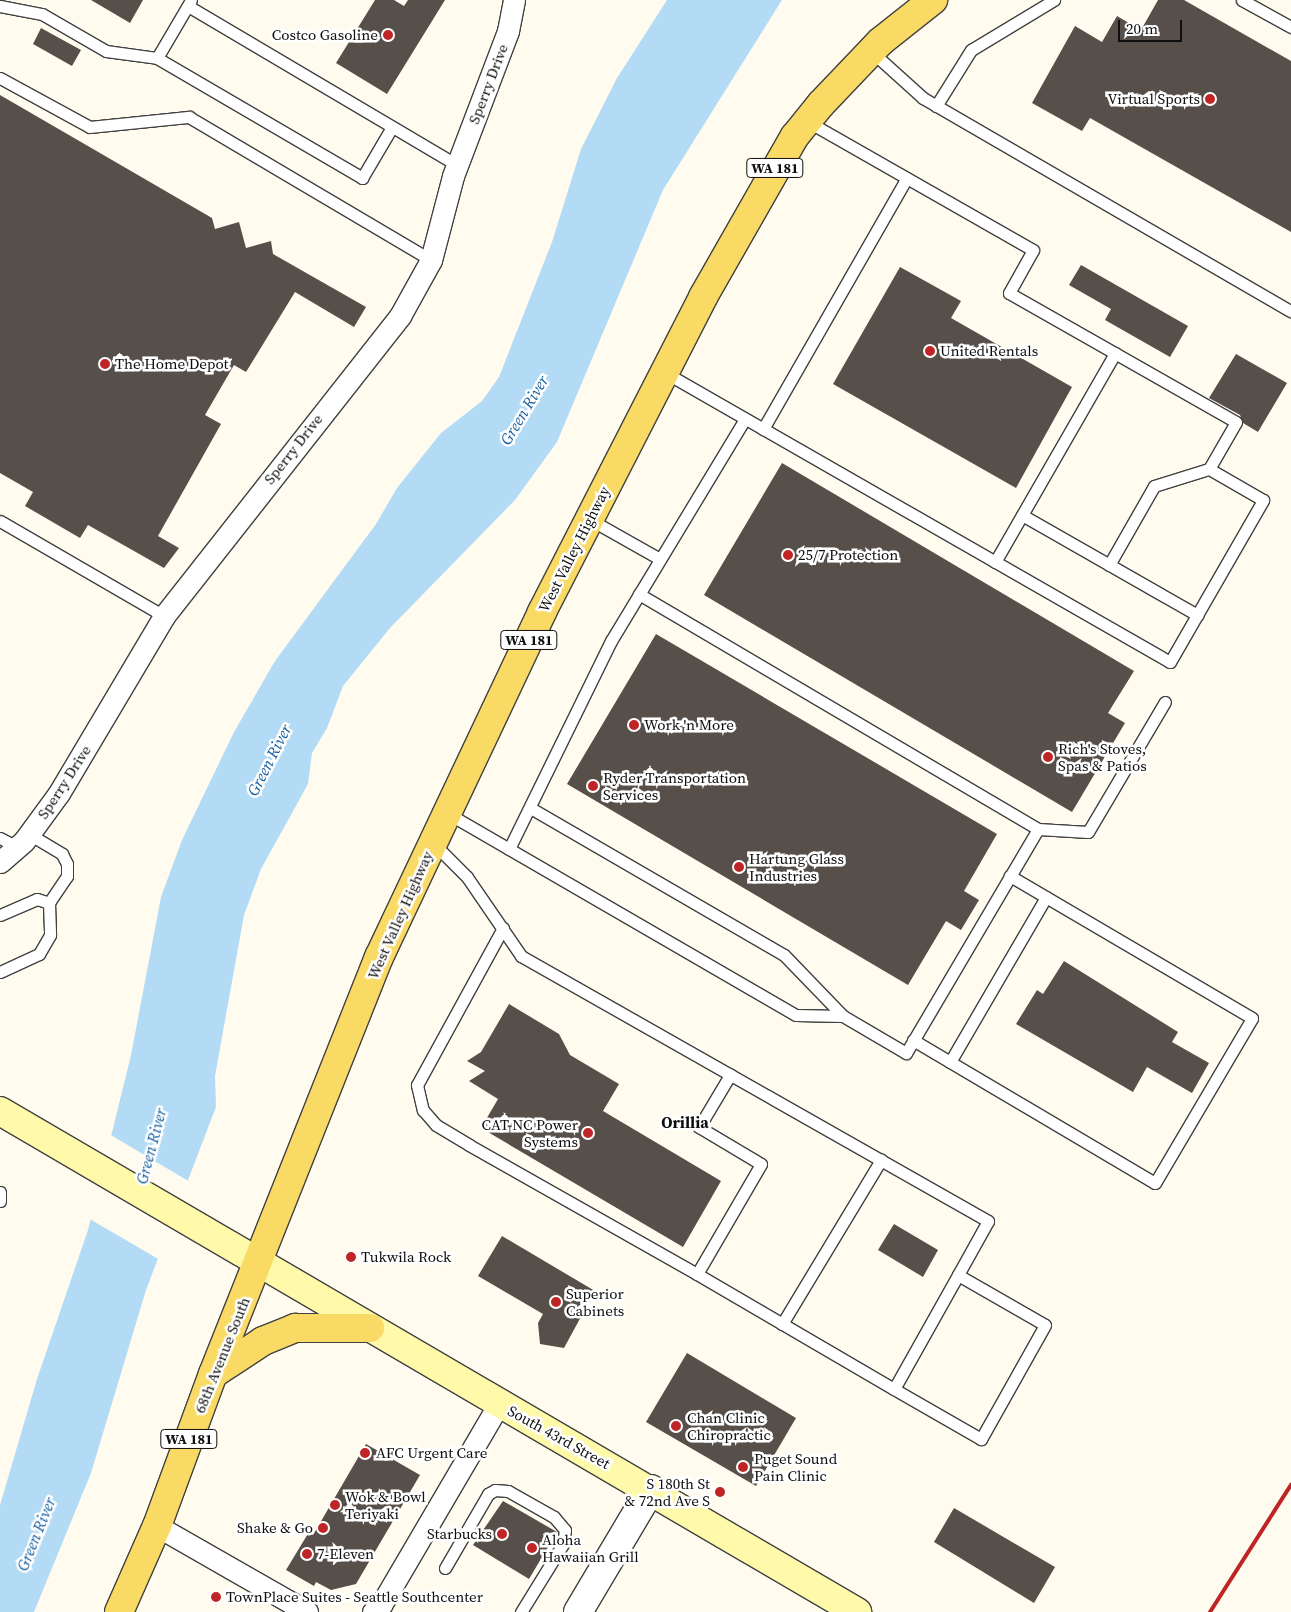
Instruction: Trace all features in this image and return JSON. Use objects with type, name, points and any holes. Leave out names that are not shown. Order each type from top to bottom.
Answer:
[{"type":"main road","name":"West Valley Highway","points":[[258,1265],[379,957],[589,519],[746,218],[807,121],[871,50],[933,0]]},
{"type":"main road","name":"South 43rd Street","points":[[0,1111],[203,1233],[499,1404],[651,1489],[857,1612]]},
{"type":"main road","name":"68th Avenue South","points":[[119,1612],[157,1526],[213,1374],[258,1265]]},
{"type":"main road","points":[[213,1374],[263,1341],[295,1328],[370,1328]]},
{"type":"street","name":"Sperry Drive","points":[[0,862],[16,840],[59,794],[164,616],[400,316],[431,260],[457,165],[508,31],[514,0]]},
{"type":"street","points":[[373,1612],[381,1605],[499,1404]]},
{"type":"street","points":[[578,1612],[651,1489]]},
{"type":"street","points":[[157,1526],[307,1612]]},
{"type":"lane","points":[[936,106],[971,50],[1054,0]]},
{"type":"lane","points":[[1242,0],[1291,27]]},
{"type":"lane","points":[[157,58],[189,3],[457,165]]},
{"type":"lane","points":[[0,6],[42,14],[106,51],[157,58],[362,178],[392,127]]},
{"type":"lane","points":[[871,50],[912,90],[936,106],[1291,311]]},
{"type":"lane","points":[[0,78],[90,127],[189,117],[431,260]]},
{"type":"lane","points":[[807,121],[1033,250],[1009,292],[1236,422],[1209,469],[1154,486],[1109,565]]},
{"type":"lane","points":[[763,429],[907,178]]},
{"type":"lane","points":[[995,562],[1115,353]]},
{"type":"lane","points":[[664,372],[1170,662],[1262,500],[1209,469]]},
{"type":"lane","points":[[509,849],[532,809],[611,641],[745,419]]},
{"type":"lane","points":[[1022,515],[1196,615]]},
{"type":"lane","points":[[589,519],[660,559]]},
{"type":"lane","points":[[0,521],[164,616]]},
{"type":"lane","points":[[639,594],[1038,829],[1088,832],[1165,702]]},
{"type":"lane","points":[[532,809],[784,955],[843,1016],[906,1053],[1038,829]]},
{"type":"lane","points":[[447,813],[796,1015],[843,1016]]},
{"type":"lane","points":[[0,972],[39,954],[48,944],[49,904],[67,876],[67,864],[62,854],[16,840]]},
{"type":"lane","points":[[433,843],[467,877],[521,956],[988,1221],[894,1389]]},
{"type":"lane","points":[[914,1040],[1155,1183],[1252,1018],[1010,876]]},
{"type":"lane","points":[[950,1062],[1046,897]]},
{"type":"lane","points":[[0,915],[36,899],[49,904]]},
{"type":"lane","points":[[503,928],[417,1085],[423,1110],[436,1125],[981,1438],[1046,1325],[958,1275]]},
{"type":"lane","points":[[697,1274],[761,1164],[699,1128],[730,1074]]},
{"type":"lane","points":[[782,1324],[881,1160]]},
{"type":"lane","points":[[0,1192],[0,1200]]},
{"type":"lane","points":[[445,1568],[488,1494],[495,1490],[508,1491],[554,1517],[565,1530],[562,1544],[521,1612]]},
{"type":"water","name":"Green River","points":[[667,0],[782,0],[663,190],[557,442],[515,500],[390,628],[343,686],[327,728],[312,753],[308,784],[261,869],[244,915],[215,1076],[216,1107],[146,1290],[91,1473],[34,1612],[0,1612],[0,1505],[37,1379],[88,1230],[131,1055],[161,897],[182,840],[234,732],[275,661],[376,524],[397,488],[441,433],[482,401],[499,377],[552,242],[581,149],[617,78]]},
{"type":"pier","points":[[109,1134],[190,1182],[160,1260],[88,1218]]},
{"type":"building","points":[[91,0],[143,0],[130,23]]},
{"type":"building","name":"Costco Gasoline","points":[[375,0],[394,0],[404,6],[408,0],[445,0],[387,94],[336,63]]},
{"type":"building","points":[[1158,0],[1184,0],[1291,61],[1291,232],[1090,118],[1082,131],[1032,103],[1075,26],[1102,42],[1117,16],[1141,30]]},
{"type":"building","points":[[41,28],[81,50],[72,66],[33,44]]},
{"type":"building","name":"The Home Depot","points":[[0,95],[212,218],[215,229],[239,222],[246,248],[271,241],[273,254],[366,307],[354,327],[295,292],[246,372],[234,365],[205,415],[221,424],[158,536],[179,548],[164,568],[88,525],[80,538],[25,506],[33,492],[0,473]]},
{"type":"building","points":[[1081,265],[1188,326],[1170,357],[1105,320],[1111,309],[1069,285]]},
{"type":"building","name":"United Rentals","points":[[900,267],[961,301],[951,318],[1072,387],[1016,488],[833,384]]},
{"type":"building","points":[[1236,354],[1287,383],[1258,432],[1243,423],[1240,415],[1209,398]]},
{"type":"building","points":[[782,463],[1134,671],[1108,713],[1125,723],[1072,812],[704,595]]},
{"type":"building","points":[[656,634],[997,834],[964,891],[979,900],[961,930],[946,921],[908,985],[567,784]]},
{"type":"building","points":[[1064,961],[1178,1032],[1172,1042],[1209,1063],[1192,1093],[1147,1067],[1133,1092],[1016,1024],[1037,990],[1043,994]]},
{"type":"building","points":[[509,1004],[559,1034],[570,1055],[619,1084],[603,1111],[721,1181],[683,1247],[481,1128],[498,1099],[469,1081],[485,1071],[467,1061],[481,1052]]},
{"type":"building","points":[[894,1224],[938,1250],[923,1277],[878,1250]]},
{"type":"building","name":"Superior Cabinets","points":[[502,1236],[595,1291],[564,1348],[540,1344],[538,1323],[543,1314],[478,1276]]},
{"type":"building","points":[[687,1353],[796,1418],[756,1486],[646,1422]]},
{"type":"building","points":[[366,1444],[420,1475],[356,1584],[331,1590],[316,1582],[314,1586],[286,1570],[309,1532],[313,1535]]},
{"type":"building","points":[[503,1501],[557,1532],[529,1579],[473,1545]]},
{"type":"building","points":[[954,1508],[1055,1567],[1034,1603],[934,1542]]},
{"type":"railway","points":[[1210,1612],[1291,1485]]},
{"type":"place","name":"Costco Gasoline","points":[[388,35]]},
{"type":"place","name":"Virtual Sports","points":[[1210,99]]},
{"type":"place","name":"United Rentals","points":[[930,351]]},
{"type":"place","name":"The Home Depot","points":[[105,364]]},
{"type":"place","name":"25/7 Protection","points":[[788,555]]},
{"type":"place","name":"Work 'n More","points":[[634,725]]},
{"type":"place","name":"Rich's Stoves, Spas & Patios","points":[[1048,757]]},
{"type":"place","name":"Ryder Transportation Services","points":[[593,786]]},
{"type":"place","name":"Hartung Glass Industries","points":[[739,867]]},
{"type":"place","name":"CAT NC Power Systems","points":[[588,1133]]},
{"type":"place","name":"Tukwila Rock","points":[[351,1257]]},
{"type":"place","name":"Superior Cabinets","points":[[556,1302]]},
{"type":"place","name":"Chan Clinic Chiropractic","points":[[676,1426]]},
{"type":"place","name":"AFC Urgent Care","points":[[365,1453]]},
{"type":"place","name":"Puget Sound Pain Clinic","points":[[743,1467]]},
{"type":"place","name":"S 180th St & 72nd Ave S","points":[[720,1492]]},
{"type":"place","name":"Wok & Bowl Teriyaki","points":[[335,1505]]},
{"type":"place","name":"Shake & Go","points":[[323,1528]]},
{"type":"place","name":"Starbucks","points":[[502,1534]]},
{"type":"place","name":"Aloha Hawaiian Grill","points":[[532,1548]]},
{"type":"place","name":"7-Eleven","points":[[307,1554]]},
{"type":"place","name":"TownPlace Suites - Seattle Southcenter","points":[[216,1597]]},
{"type":"district","name":"Orillia","points":[[685,1122]]}]
